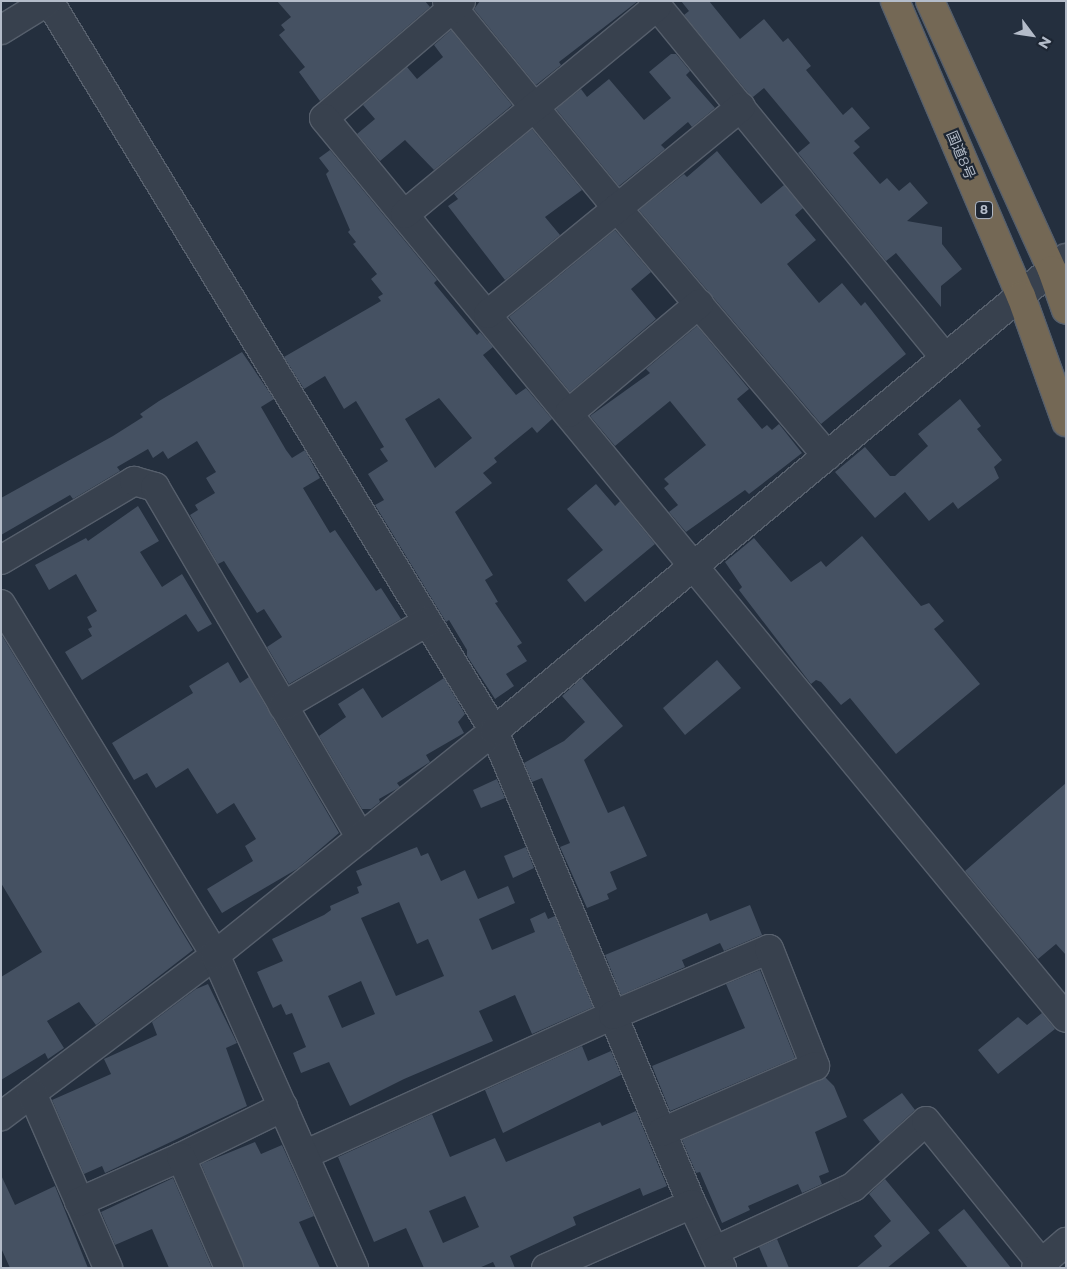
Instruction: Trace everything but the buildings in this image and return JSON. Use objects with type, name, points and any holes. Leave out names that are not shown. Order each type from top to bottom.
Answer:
[{"type":"highway","name":"国道8号","points":[[895,1],[1021,296],[1066,422]]},
{"type":"highway","points":[[930,1],[1059,264],[1066,310]]},
{"type":"street","points":[[1,30],[49,1],[494,731],[692,1204],[718,1259],[853,1187],[926,1121],[1041,1266],[1066,1242]]},
{"type":"street","points":[[827,456],[533,107],[453,3],[324,118],[488,314],[1066,1018]]},
{"type":"street","points":[[405,214],[655,4],[944,356]]},
{"type":"street","points":[[488,314],[741,107]]},
{"type":"street","points":[[1,1116],[215,955],[494,731],[827,456],[944,356],[1059,264]]},
{"type":"street","points":[[569,413],[699,304]]},
{"type":"street","points":[[1,560],[134,480],[155,487],[360,838]]},
{"type":"street","points":[[1,604],[215,955],[354,1268]]},
{"type":"street","points":[[283,706],[427,622]]},
{"type":"street","points":[[304,1155],[613,1015],[769,949],[815,1066],[662,1132]]},
{"type":"street","points":[[32,1093],[108,1268]]},
{"type":"street","points":[[79,1202],[181,1157],[283,1107]]},
{"type":"street","points":[[181,1157],[230,1268]]},
{"type":"street","points":[[557,1266],[692,1204]]}]
